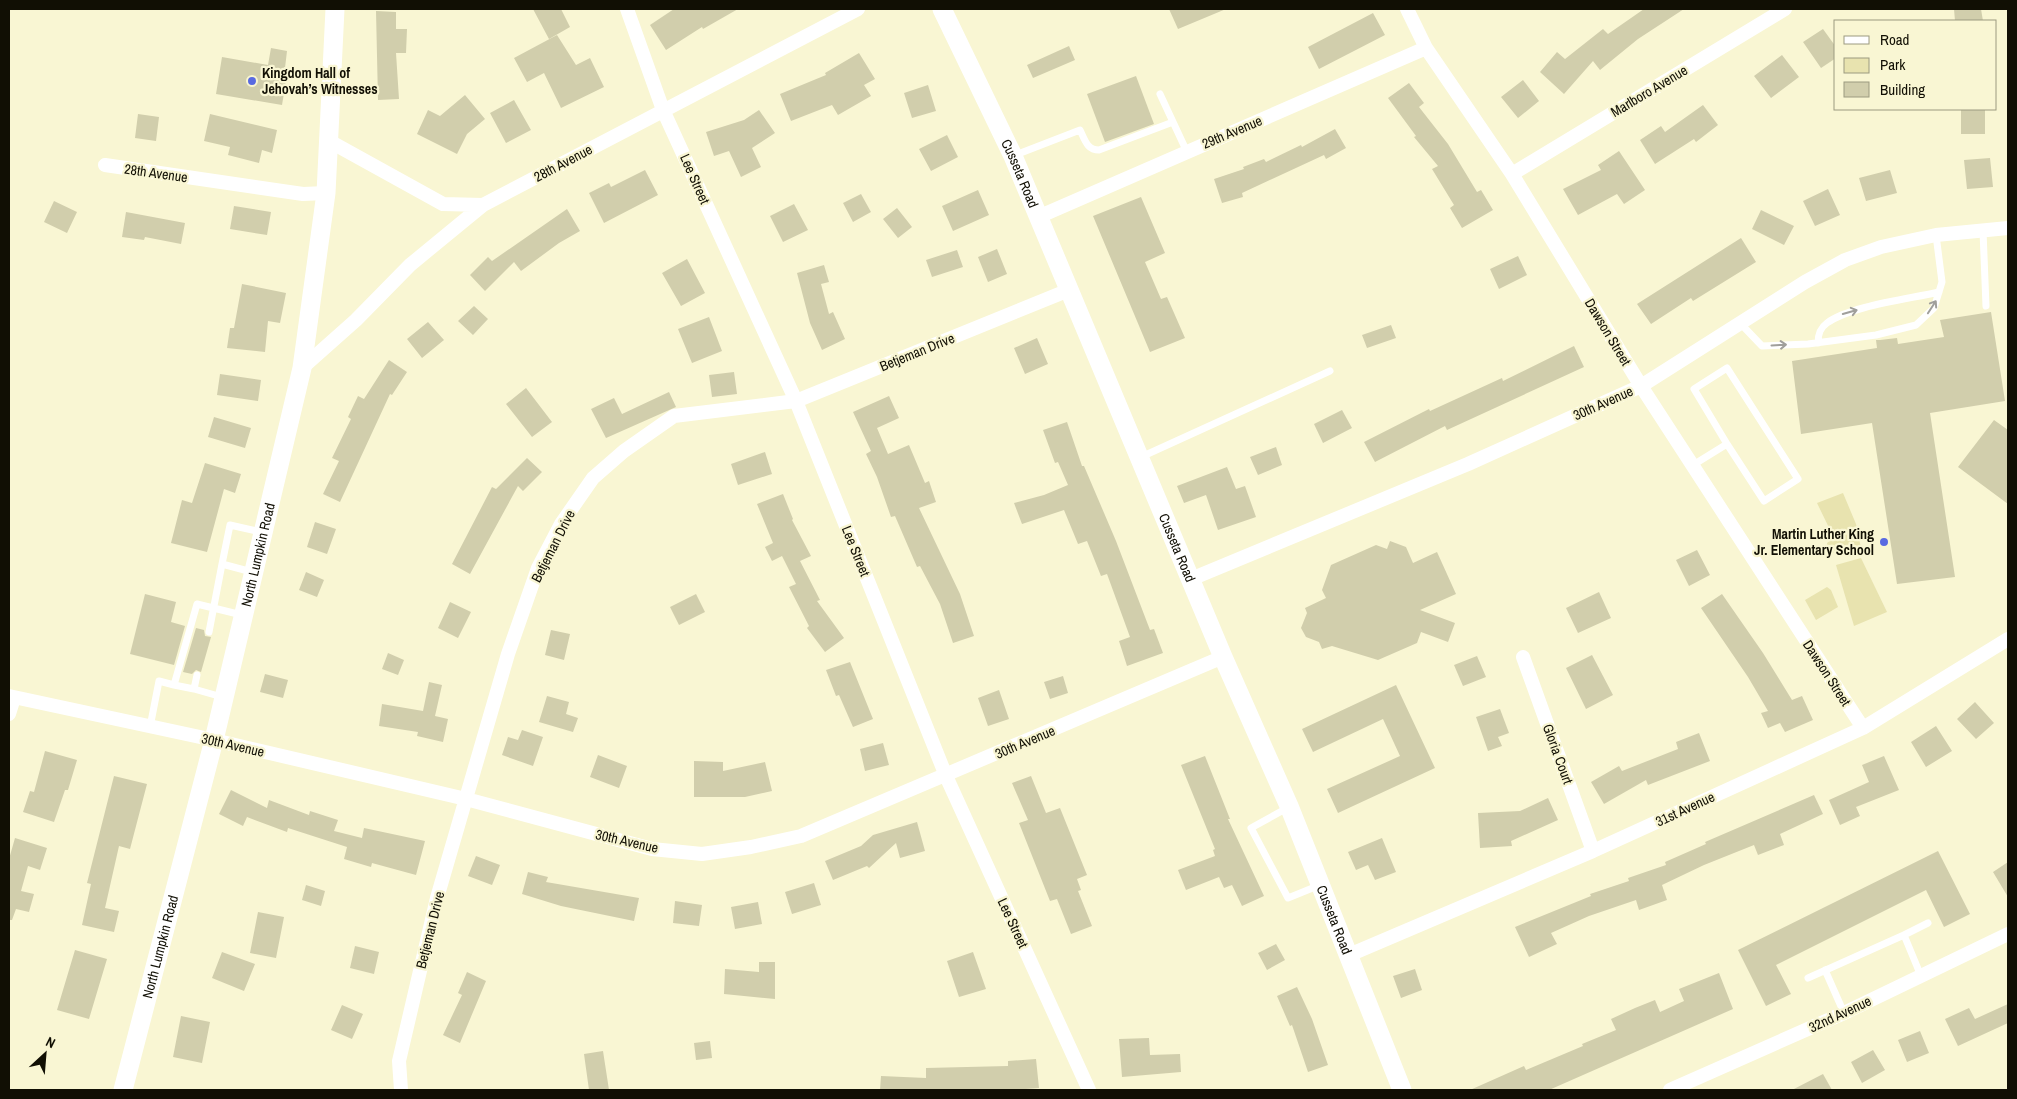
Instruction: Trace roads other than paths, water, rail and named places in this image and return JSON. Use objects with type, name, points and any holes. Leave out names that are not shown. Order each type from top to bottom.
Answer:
[{"type":"street","name":"North Lumpkin Road","points":[[123,1090],[214,740],[302,368],[326,193],[335,9]]},
{"type":"street","name":"Lee Street","points":[[627,9],[663,110],[796,401],[946,776],[1089,1090]]},
{"type":"street","name":"28th Avenue","points":[[302,368],[356,320],[410,265],[483,205],[858,9]]},
{"type":"street","name":"Cusseta Road","points":[[942,9],[1013,156],[1223,657],[1289,806],[1350,955],[1402,1090]]},
{"type":"street","name":"Dawson Street","points":[[1407,9],[1426,48],[1512,174],[1641,386],[1863,728]]},
{"type":"street","name":"Marlboro Avenue","points":[[1512,174],[1785,9]]},
{"type":"street","name":"29th Avenue","points":[[1038,217],[1426,48]]},
{"type":"street","points":[[329,142],[443,204],[483,205]]},
{"type":"street","name":"28th Avenue","points":[[105,165],[303,194],[326,193]]},
{"type":"street","name":"30th Avenue","points":[[1191,580],[1468,464],[1641,386],[1805,282],[1845,260],[1881,247],[1936,235],[2008,228]]},
{"type":"street","name":"Betjeman Drive","points":[[401,1090],[399,1061],[437,898],[508,654],[538,568],[561,524],[593,478],[624,451],[674,416],[796,401],[1068,290]]},
{"type":"street","name":"31st Avenue","points":[[1350,955],[1593,851],[1863,728],[2008,639]]},
{"type":"street","name":"30th Avenue","points":[[11,697],[214,740],[466,799],[652,848],[702,854],[752,847],[801,836],[1223,657]]},
{"type":"street","name":"Gloria Court","points":[[1523,657],[1593,851]]},
{"type":"street","points":[[9,714],[11,697]]},
{"type":"street","name":"32nd Avenue","points":[[1670,1090],[1844,1013],[2008,934]]},
{"type":"lane","points":[[1160,94],[1187,152]]},
{"type":"lane","points":[[1013,156],[1080,130],[1087,146],[1093,150],[1099,150],[1173,122]]},
{"type":"lane","points":[[1983,230],[1986,306]]},
{"type":"lane","points":[[1740,323],[1762,346],[1818,343],[1884,334],[1916,325],[1934,308],[1942,282],[1936,235]]},
{"type":"lane","points":[[1818,343],[1818,333],[1826,323],[1845,313],[1938,292]]},
{"type":"lane","points":[[1727,368],[1798,479],[1764,501],[1727,444],[1694,389],[1727,368]]},
{"type":"lane","points":[[1139,458],[1330,371]]},
{"type":"lane","points":[[1693,465],[1727,444]]},
{"type":"lane","points":[[208,632],[230,525],[264,532]]},
{"type":"lane","points":[[222,564],[254,572]]},
{"type":"lane","points":[[174,685],[197,604],[244,615]]},
{"type":"lane","points":[[194,689],[197,675]]},
{"type":"lane","points":[[150,727],[159,681],[224,697]]},
{"type":"lane","points":[[1289,806],[1251,828],[1288,898],[1320,885]]},
{"type":"lane","points":[[1808,978],[1928,923]]},
{"type":"lane","points":[[1904,935],[1921,976]]},
{"type":"lane","points":[[1825,970],[1844,1013]]},
{"type":"place","name":"Kingdom Hall of Jehovah’s Witnesses","points":[[252,81]]},
{"type":"place","name":"Martin Luther King Jr. Elementary School","points":[[1884,542]]}]
